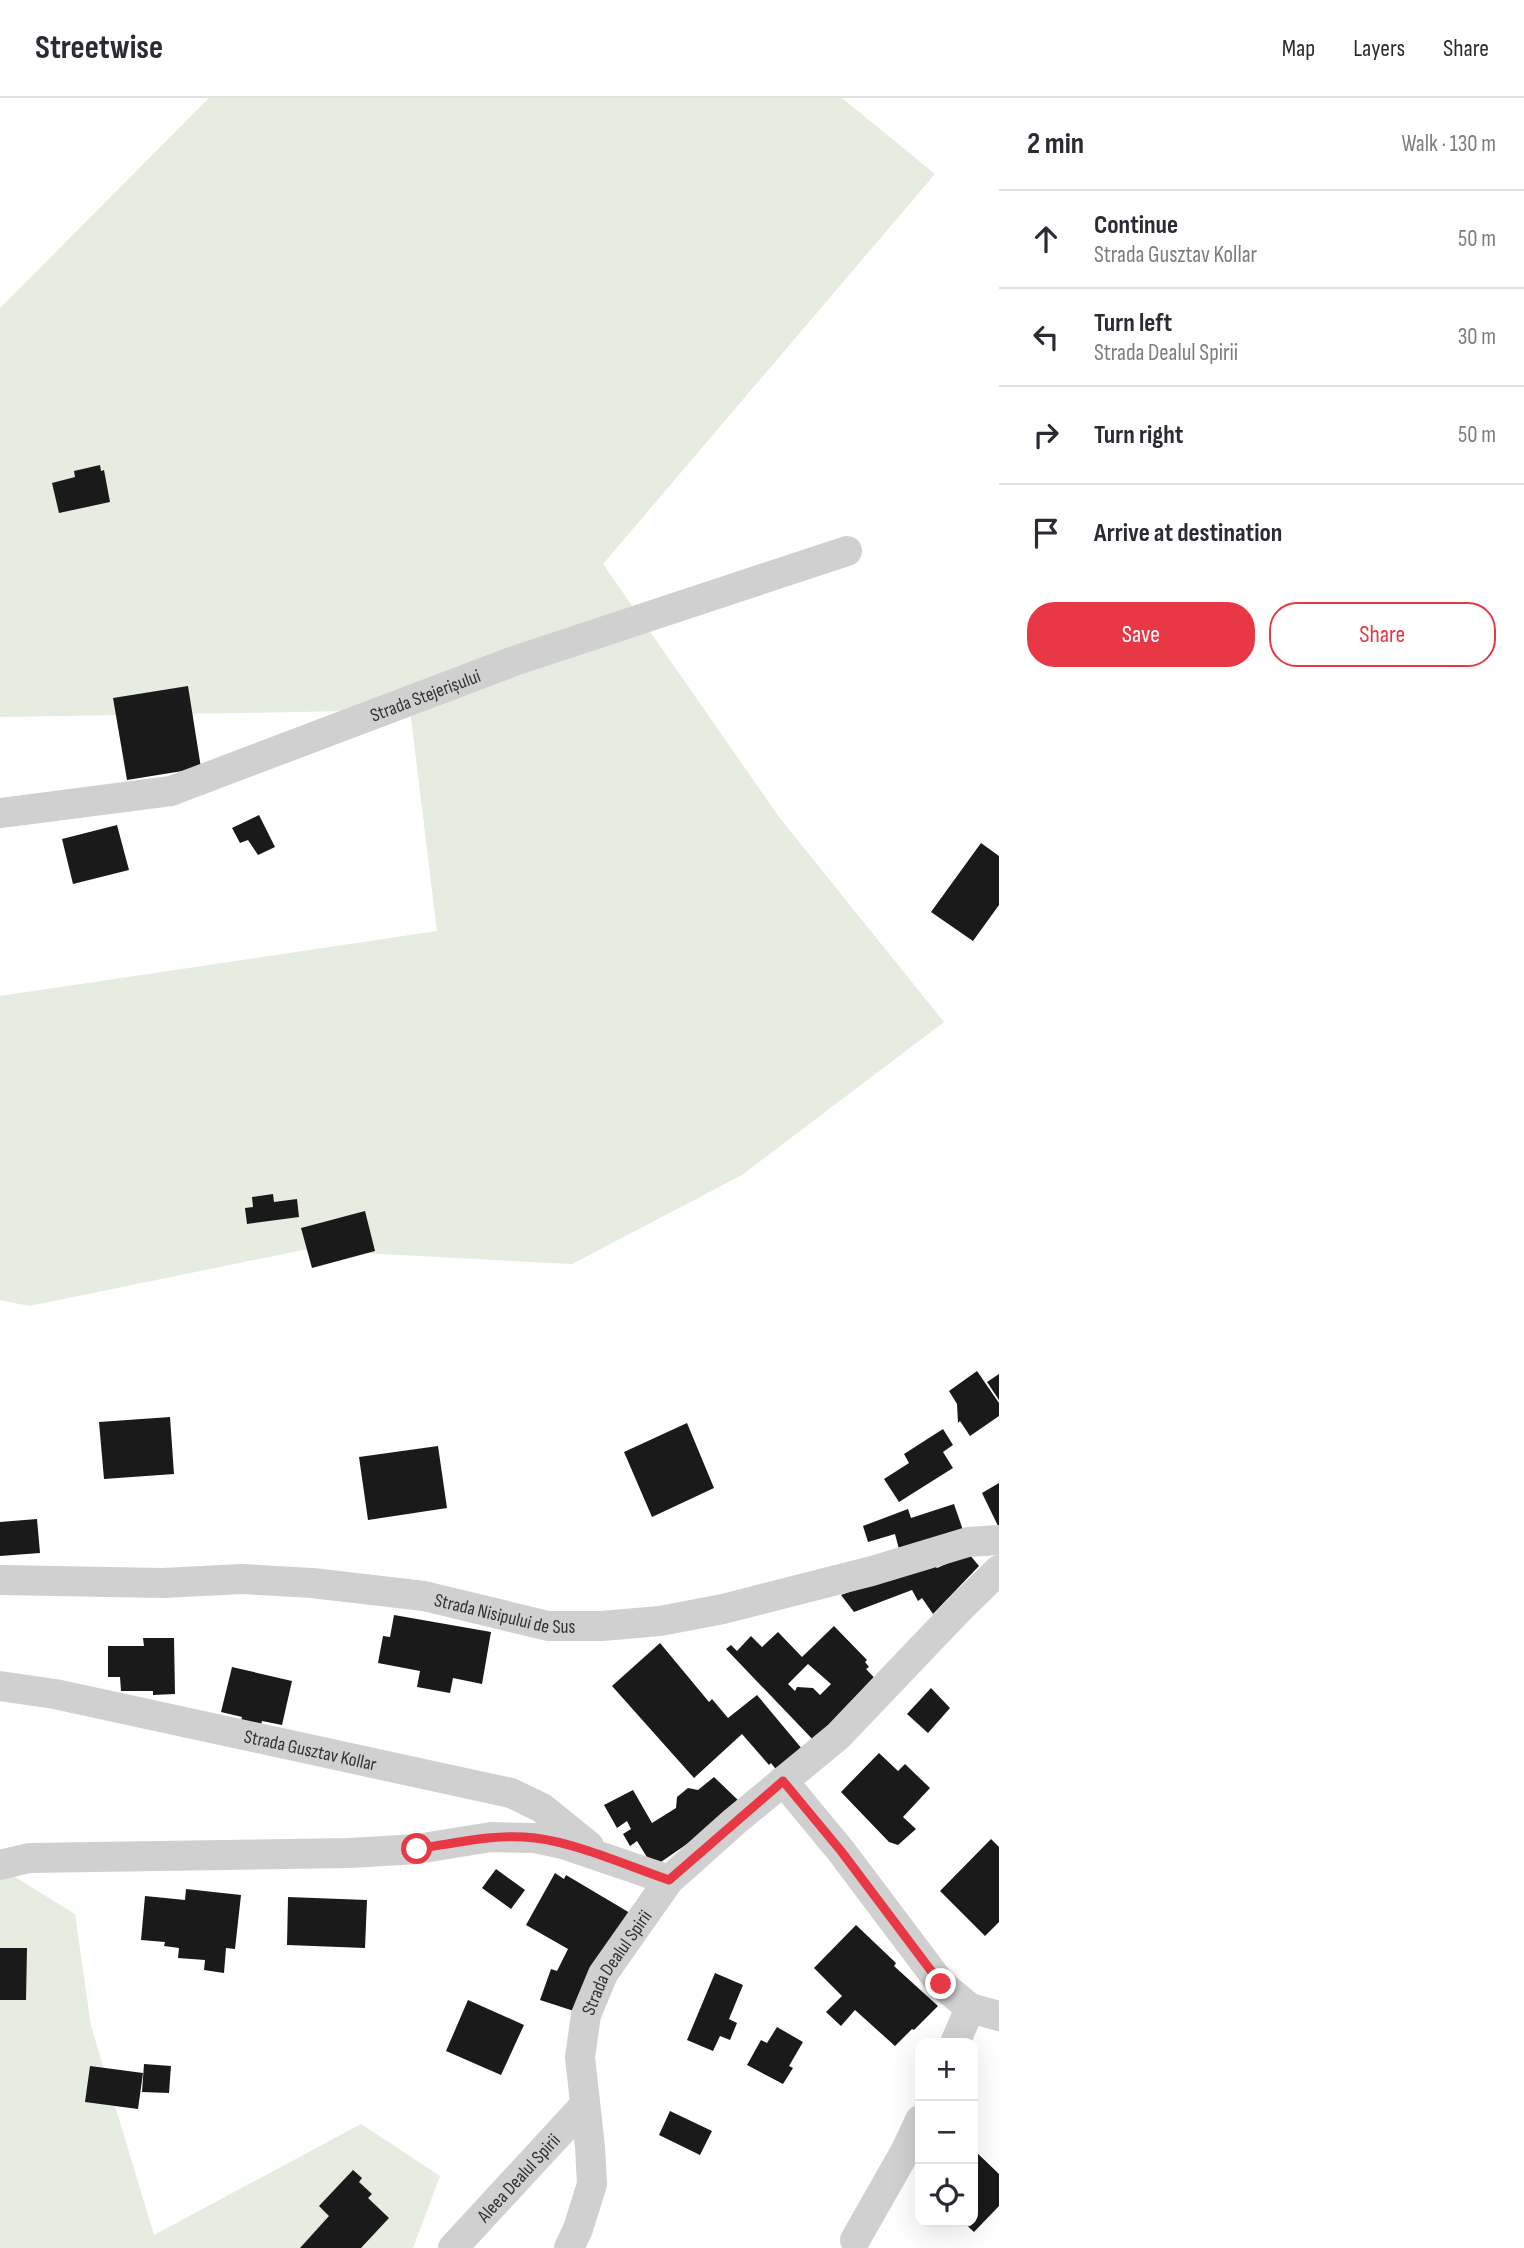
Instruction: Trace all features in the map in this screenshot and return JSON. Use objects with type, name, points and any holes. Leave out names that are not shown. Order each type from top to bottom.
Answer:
[{"type":"street","name":"Strada Stejerișului","points":[[0,813],[172,791],[517,660],[847,551]]},
{"type":"street","name":"Strada Nisipului de Sus","points":[[0,1580],[135,1583],[242,1579],[312,1583],[424,1596],[548,1626],[602,1626],[660,1621],[723,1609],[872,1571],[968,1542],[999,1540]]},
{"type":"street","name":"Strada Dealul Spirii","points":[[569,2248],[592,2184],[580,2057],[586,2015],[603,1974],[669,1880],[838,1736],[999,1570]]},
{"type":"street","name":"Strada Gusztav Kollar","points":[[0,1686],[55,1694],[511,1793],[542,1808],[603,1858]]},
{"type":"street","points":[[783,1781],[841,1851],[941,1984],[970,2008],[999,2015]]},
{"type":"street","name":"Strada Gusztav Kollar","points":[[0,1865],[29,1858],[364,1853],[417,1849],[491,1837],[535,1838],[563,1844],[669,1880]]},
{"type":"street","points":[[957,2038],[970,2008]]},
{"type":"street","name":"Aleea Dealul Spirii","points":[[453,2248],[584,2106]]},
{"type":"street","points":[[855,2240],[915,2131]]},
{"type":"shaded area","points":[[209,98],[842,98],[935,174],[603,564],[779,817],[944,1022],[742,1175],[572,1264],[303,1250],[29,1306],[0,1300],[0,996],[437,931],[410,710],[0,717],[0,308]]},
{"type":"shaded area","points":[[0,1868],[75,1914],[91,2026],[154,2235],[361,2124],[440,2176],[413,2248],[0,2248]]},
{"type":"building","points":[[100,465],[101,471],[104,470],[110,502],[59,513],[52,483],[75,477],[74,471]]},
{"type":"building","points":[[188,686],[201,768],[127,780],[113,698]]},
{"type":"building","points":[[259,815],[275,847],[258,855],[248,840],[240,843],[232,828]]},
{"type":"building","points":[[117,825],[129,870],[73,884],[62,839]]},
{"type":"building","points":[[981,843],[999,856],[999,905],[973,941],[931,912]]},
{"type":"building","points":[[273,1194],[274,1202],[297,1199],[299,1217],[247,1224],[245,1208],[253,1207],[252,1197]]},
{"type":"building","points":[[365,1211],[375,1251],[312,1268],[301,1228]]},
{"type":"building","points":[[977,1371],[999,1403],[999,1416],[970,1436],[960,1421],[958,1423],[957,1404],[949,1391]]},
{"type":"building","points":[[999,1374],[999,1400],[987,1382]]},
{"type":"building","points":[[170,1417],[174,1474],[104,1479],[99,1422]]},
{"type":"building","points":[[687,1423],[714,1488],[652,1517],[624,1452]]},
{"type":"building","points":[[943,1429],[953,1445],[943,1452],[953,1468],[899,1502],[884,1479],[909,1463],[904,1454]]},
{"type":"building","points":[[438,1446],[447,1508],[368,1520],[359,1457]]},
{"type":"building","points":[[999,1483],[999,1528],[982,1493]]},
{"type":"building","points":[[954,1504],[965,1536],[900,1553],[895,1534],[868,1542],[863,1526],[908,1509],[911,1518]]},
{"type":"building","points":[[37,1519],[40,1553],[0,1556],[0,1522]]},
{"type":"building","points":[[969,1554],[979,1566],[933,1614],[922,1598],[918,1601],[912,1590],[854,1612],[841,1595],[931,1562],[937,1568]]},
{"type":"building","points":[[394,1615],[491,1632],[482,1684],[453,1678],[450,1693],[417,1687],[420,1671],[378,1663],[383,1636],[390,1637]]},
{"type":"building","points":[[834,1626],[867,1660],[865,1662],[869,1667],[866,1669],[884,1688],[818,1745],[726,1649],[731,1645],[737,1651],[751,1636],[762,1647],[778,1632],[802,1657]],"holes":[[[808,1664],[831,1684],[820,1695],[813,1688],[797,1687],[795,1691],[788,1684]]]},
{"type":"building","points":[[143,1638],[174,1638],[175,1694],[153,1695],[153,1691],[121,1691],[120,1677],[108,1677],[108,1646],[144,1646]]},
{"type":"building","points":[[660,1643],[709,1702],[712,1699],[728,1718],[757,1695],[803,1750],[778,1772],[742,1734],[694,1778],[612,1686]]},
{"type":"building","points":[[232,1667],[292,1681],[282,1725],[262,1721],[260,1729],[240,1724],[242,1717],[221,1712]]},
{"type":"building","points":[[931,1688],[950,1708],[928,1733],[907,1714]]},
{"type":"building","points":[[879,1753],[898,1771],[905,1764],[930,1788],[903,1817],[916,1829],[898,1845],[889,1842],[841,1792]]},
{"type":"building","points":[[714,1777],[739,1801],[732,1813],[658,1864],[650,1862],[637,1841],[630,1846],[623,1834],[631,1829],[627,1821],[617,1828],[604,1805],[633,1790],[652,1823],[676,1808],[677,1797],[688,1788],[698,1790]]},
{"type":"building","points":[[991,1839],[999,1847],[999,1922],[985,1936],[940,1891]]},
{"type":"building","points":[[496,1869],[525,1890],[511,1909],[482,1888]]},
{"type":"building","points":[[555,1873],[564,1879],[566,1875],[630,1913],[577,2012],[540,2000],[551,1969],[557,1971],[568,1949],[526,1925]]},
{"type":"building","points":[[186,1889],[241,1895],[235,1949],[226,1948],[224,1973],[204,1970],[205,1960],[178,1958],[179,1948],[164,1946],[165,1942],[141,1940],[145,1896],[185,1900]]},
{"type":"building","points":[[288,1897],[367,1900],[365,1948],[287,1945]]},
{"type":"building","points":[[856,1925],[896,1963],[894,1966],[938,2006],[895,2046],[855,2010],[841,2026],[826,2012],[842,1996],[814,1968]]},
{"type":"building","points":[[0,1948],[27,1948],[26,2000],[0,2000]]},
{"type":"building","points":[[715,1973],[743,1985],[729,2019],[737,2023],[730,2040],[720,2036],[713,2051],[687,2040]]},
{"type":"building","points":[[468,2000],[524,2025],[501,2075],[446,2051]]},
{"type":"building","points":[[777,2027],[803,2042],[789,2066],[793,2068],[783,2084],[747,2065],[761,2040],[767,2043]]},
{"type":"building","points":[[144,2064],[171,2066],[169,2093],[142,2092]]},
{"type":"building","points":[[90,2066],[143,2073],[138,2109],[85,2102]]},
{"type":"building","points":[[670,2111],[712,2131],[700,2155],[659,2135]]},
{"type":"building","points":[[978,2154],[999,2174],[999,2206],[974,2232],[968,2227],[978,2227]]},
{"type":"building","points":[[353,2170],[362,2178],[359,2182],[372,2194],[368,2198],[389,2218],[361,2248],[300,2248],[329,2216],[319,2206]]},
{"type":"route","points":[[417,1849],[491,1837],[535,1838],[563,1844],[669,1880],[783,1781],[841,1851],[941,1984]]}]
